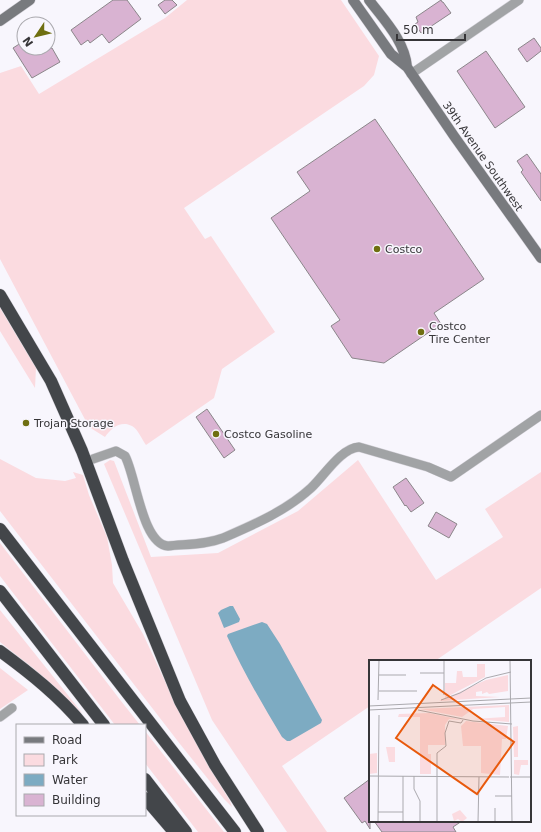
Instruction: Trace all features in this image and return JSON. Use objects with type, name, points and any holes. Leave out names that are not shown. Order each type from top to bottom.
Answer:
[{"type":"highway","points":[[0,295],[51,381],[82,451],[123,561],[180,701],[215,765],[258,832]]},
{"type":"highway","points":[[0,529],[235,832]]},
{"type":"highway","points":[[0,591],[103,724]]},
{"type":"highway","points":[[0,651],[36,678],[72,711],[82,724]]},
{"type":"highway","points":[[146,780],[186,832]]},
{"type":"highway","points":[[146,799],[174,832]]},
{"type":"main road","points":[[0,21],[30,0]]},
{"type":"main road","name":"39th Avenue Southwest","points":[[353,0],[391,54],[409,70],[541,258]]},
{"type":"main road","name":"39th Avenue Southwest","points":[[370,0],[401,44],[406,56],[409,70]]},
{"type":"street","points":[[409,70],[519,0]]},
{"type":"street","points":[[93,459],[116,451],[125,456],[148,526],[157,541],[168,546],[200,544],[216,541],[290,504],[311,488],[342,455],[354,447],[359,447],[428,467],[451,477],[541,415]]},
{"type":"street","points":[[0,716],[12,708]]},
{"type":"green space","points":[[187,0],[341,0],[379,56],[374,75],[364,86],[184,208],[205,239],[211,236],[275,332],[222,369],[214,398],[146,445],[136,430],[128,424],[120,424],[113,428],[105,437],[89,427],[0,259],[0,73],[21,66],[39,94],[165,18]]},
{"type":"green space","points":[[0,308],[36,368],[35,388],[0,331]]},
{"type":"green space","points":[[0,459],[36,478],[65,481],[76,478],[73,472],[83,475],[89,495],[107,537],[112,565],[113,583],[143,634],[175,703],[232,807],[180,744],[0,511]]},
{"type":"green space","points":[[110,460],[114,461],[151,557],[218,553],[298,511],[358,460],[436,580],[503,537],[485,509],[541,472],[541,588],[436,660],[369,660],[369,707],[282,766],[327,832],[287,832],[212,720],[104,464]]},
{"type":"green space","points":[[0,543],[139,724],[114,724],[0,576]]},
{"type":"green space","points":[[0,610],[83,714],[33,668],[0,642]]},
{"type":"green space","points":[[0,668],[28,690],[0,709]]},
{"type":"green space","points":[[146,732],[224,832],[198,832],[146,764]]},
{"type":"water","points":[[230,606],[233,606],[240,619],[239,622],[224,628],[218,613]]},
{"type":"water","points":[[262,622],[267,624],[280,644],[322,720],[321,723],[290,741],[287,741],[282,737],[246,675],[227,636],[228,634]]},
{"type":"building","points":[[113,0],[127,0],[141,19],[109,43],[102,34],[90,43],[88,40],[81,45],[71,30]]},
{"type":"building","points":[[165,0],[172,0],[177,5],[165,14],[158,5]]},
{"type":"building","points":[[441,0],[451,13],[421,33],[415,24],[418,22],[416,17]]},
{"type":"building","points":[[534,38],[541,48],[541,51],[527,62],[518,49]]},
{"type":"building","points":[[486,51],[525,107],[495,128],[457,71]]},
{"type":"building","points":[[56,55],[60,62],[32,78],[18,56]]},
{"type":"building","name":"Costco","points":[[375,119],[484,279],[434,313],[441,324],[384,363],[352,358],[331,326],[340,320],[271,218],[310,191],[297,172]]},
{"type":"building","points":[[527,154],[541,174],[541,201],[521,172],[523,170],[517,161]]},
{"type":"building","name":"Costco Gasoline","points":[[207,409],[235,450],[224,458],[196,417]]},
{"type":"building","points":[[406,478],[424,503],[411,512],[406,505],[405,506],[393,487]]},
{"type":"building","points":[[436,512],[457,524],[449,538],[428,526]]},
{"type":"building","points":[[369,780],[370,829],[365,821],[362,823],[344,798]]},
{"type":"building","points":[[375,822],[460,822],[453,827],[456,832],[382,832]]},
{"type":"place","name":"Costco","points":[[377,249]]},
{"type":"place","name":"Costco Tire Center","points":[[421,332]]},
{"type":"place","name":"Trojan Storage","points":[[26,423]]},
{"type":"place","name":"Costco Gasoline","points":[[216,434]]}]
